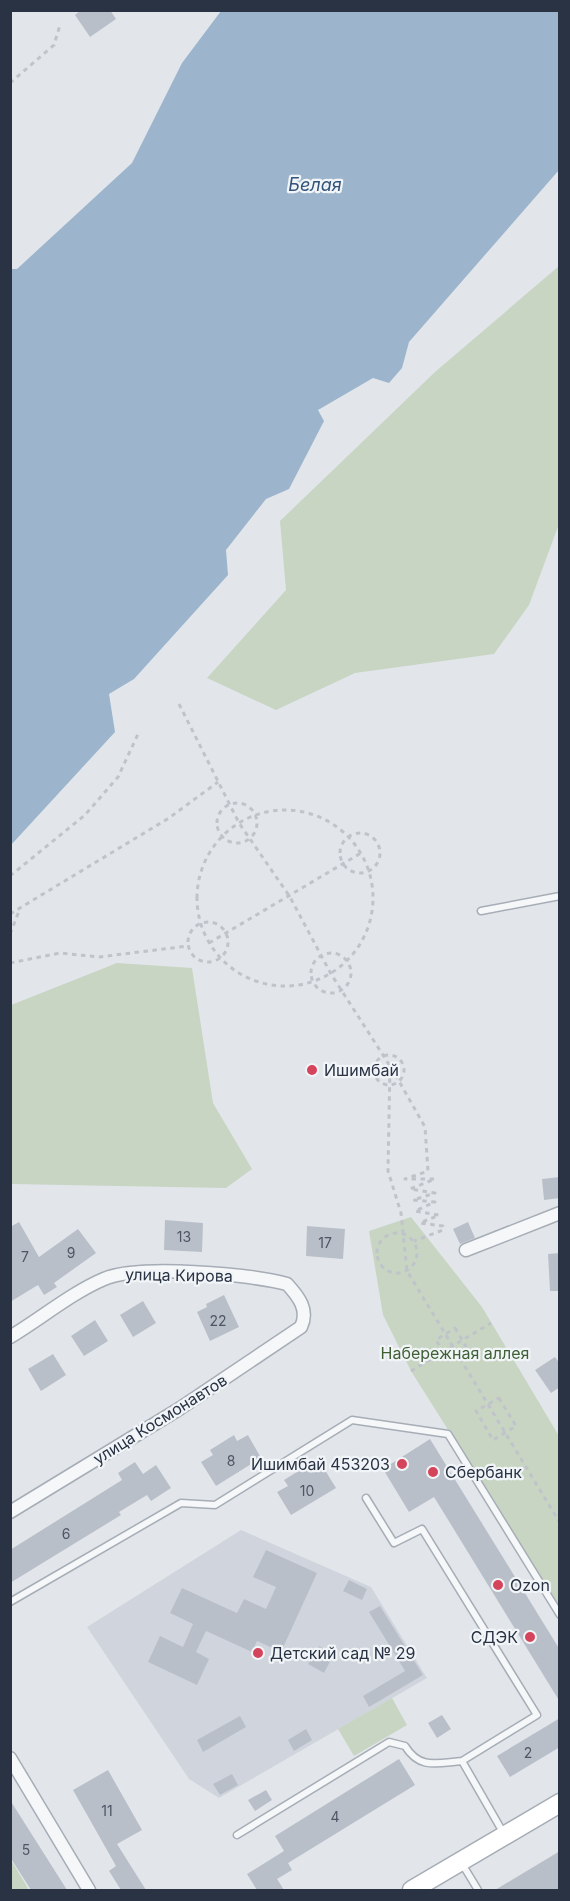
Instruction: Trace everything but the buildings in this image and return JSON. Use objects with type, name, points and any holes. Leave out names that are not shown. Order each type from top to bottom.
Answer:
[{"type":"main road","points":[[412,1890],[560,1803]]},
{"type":"street","points":[[466,1250],[560,1213]]},
{"type":"street","name":"улица Кирова","points":[[10,1337],[102,1280],[134,1272],[232,1274],[287,1284],[304,1309],[305,1319]]},
{"type":"street","name":"улица Космонавтов","points":[[10,1512],[179,1409],[301,1327],[305,1319]]},
{"type":"street","points":[[10,1758],[89,1890]]},
{"type":"lane","points":[[481,911],[560,897]]},
{"type":"lane","points":[[10,1602],[181,1503],[215,1505],[352,1420],[448,1434],[560,1616]]},
{"type":"lane","points":[[237,1835],[389,1742],[405,1746],[413,1758],[419,1762],[462,1761],[537,1715],[422,1529],[394,1543],[366,1498]]},
{"type":"lane","points":[[462,1761],[505,1835]]},
{"type":"lane","points":[[460,1862],[478,1890]]},
{"type":"path","points":[[10,83],[54,45],[60,25]]},
{"type":"path","points":[[179,704],[239,823],[290,897],[331,974],[399,1080],[425,1127],[428,1171],[405,1179],[435,1179],[410,1189],[435,1193],[413,1200],[435,1202],[415,1211],[439,1215],[420,1223],[443,1226],[443,1230],[414,1241]]},
{"type":"path","points":[[10,876],[85,815],[118,777],[139,732]]},
{"type":"path","points":[[10,914],[19,911],[169,818],[218,782]]},
{"type":"path","points":[[229,804],[245,804],[256,815],[257,827],[250,839],[237,843],[222,837],[217,827],[217,819],[229,804]]},
{"type":"path","points":[[283,810],[306,812],[328,821],[348,836],[361,853],[369,871],[374,897],[371,919],[363,941],[348,961],[331,974],[313,982],[287,987],[263,984],[242,975],[220,958],[209,943],[200,923],[197,899],[200,876],[208,855],[222,837],[239,823],[256,815],[283,810]]},
{"type":"path","points":[[364,833],[377,841],[380,849],[379,860],[369,871],[352,872],[343,864],[340,849],[348,836],[364,833]]},
{"type":"path","points":[[209,943],[361,853]]},
{"type":"path","points":[[10,934],[19,911]]},
{"type":"path","points":[[200,923],[215,923],[226,933],[228,946],[220,958],[212,962],[200,961],[191,954],[188,946],[191,931],[200,923]]},
{"type":"path","points":[[10,963],[60,953],[99,957],[188,946]]},
{"type":"path","points":[[335,953],[348,961],[351,977],[342,991],[324,992],[313,982],[311,969],[321,955],[335,953]]},
{"type":"path","points":[[383,1056],[393,1056],[401,1061],[404,1070],[399,1080],[389,1084],[379,1081],[374,1072],[376,1063],[383,1056]]},
{"type":"path","points":[[390,1066],[388,1171],[401,1213],[407,1271],[560,1523]]},
{"type":"path","points":[[403,1233],[414,1241],[417,1249],[416,1260],[407,1271],[397,1273],[386,1270],[378,1261],[376,1253],[380,1242],[385,1236],[403,1233]]},
{"type":"path","points":[[411,1371],[491,1323]]},
{"type":"path","points":[[455,1328],[467,1348],[448,1360],[436,1340],[445,1334],[455,1328]]},
{"type":"path","points":[[499,1398],[516,1426],[493,1440],[476,1411],[488,1404],[499,1398]]},
{"type":"shaded area","name":"Детский сад № 29","points":[[241,1530],[371,1587],[427,1678],[219,1798],[189,1779],[87,1627]]},
{"type":"green space","points":[[559,266],[559,524],[529,605],[494,654],[355,673],[276,710],[207,678],[286,590],[280,521],[435,372]]},
{"type":"green space","points":[[117,963],[192,968],[213,1103],[252,1169],[226,1188],[11,1184],[11,1005]]},
{"type":"green space","name":"Набережная аллея","points":[[411,1217],[482,1307],[559,1436],[559,1606],[411,1371],[383,1315],[369,1231]]},
{"type":"green space","points":[[392,1698],[407,1725],[354,1756],[338,1729]]},
{"type":"green space","points":[[11,1860],[29,1890],[11,1890]]},
{"type":"water","name":"Белая","points":[[221,11],[559,11],[559,170],[409,342],[402,368],[389,383],[373,378],[318,410],[324,421],[289,489],[266,499],[226,550],[228,575],[134,679],[109,694],[115,732],[11,845],[11,269],[17,269],[132,163],[182,63]]},
{"type":"place","name":"Ишимбай","points":[[312,1070]]},
{"type":"place","name":"Ишимбай 453203","points":[[402,1464]]},
{"type":"place","name":"Сбербанк","points":[[433,1472]]},
{"type":"place","name":"Ozon","points":[[498,1585]]},
{"type":"place","name":"СДЭК","points":[[530,1637]]},
{"type":"place","name":"Детский сад № 29","points":[[258,1653]]}]
